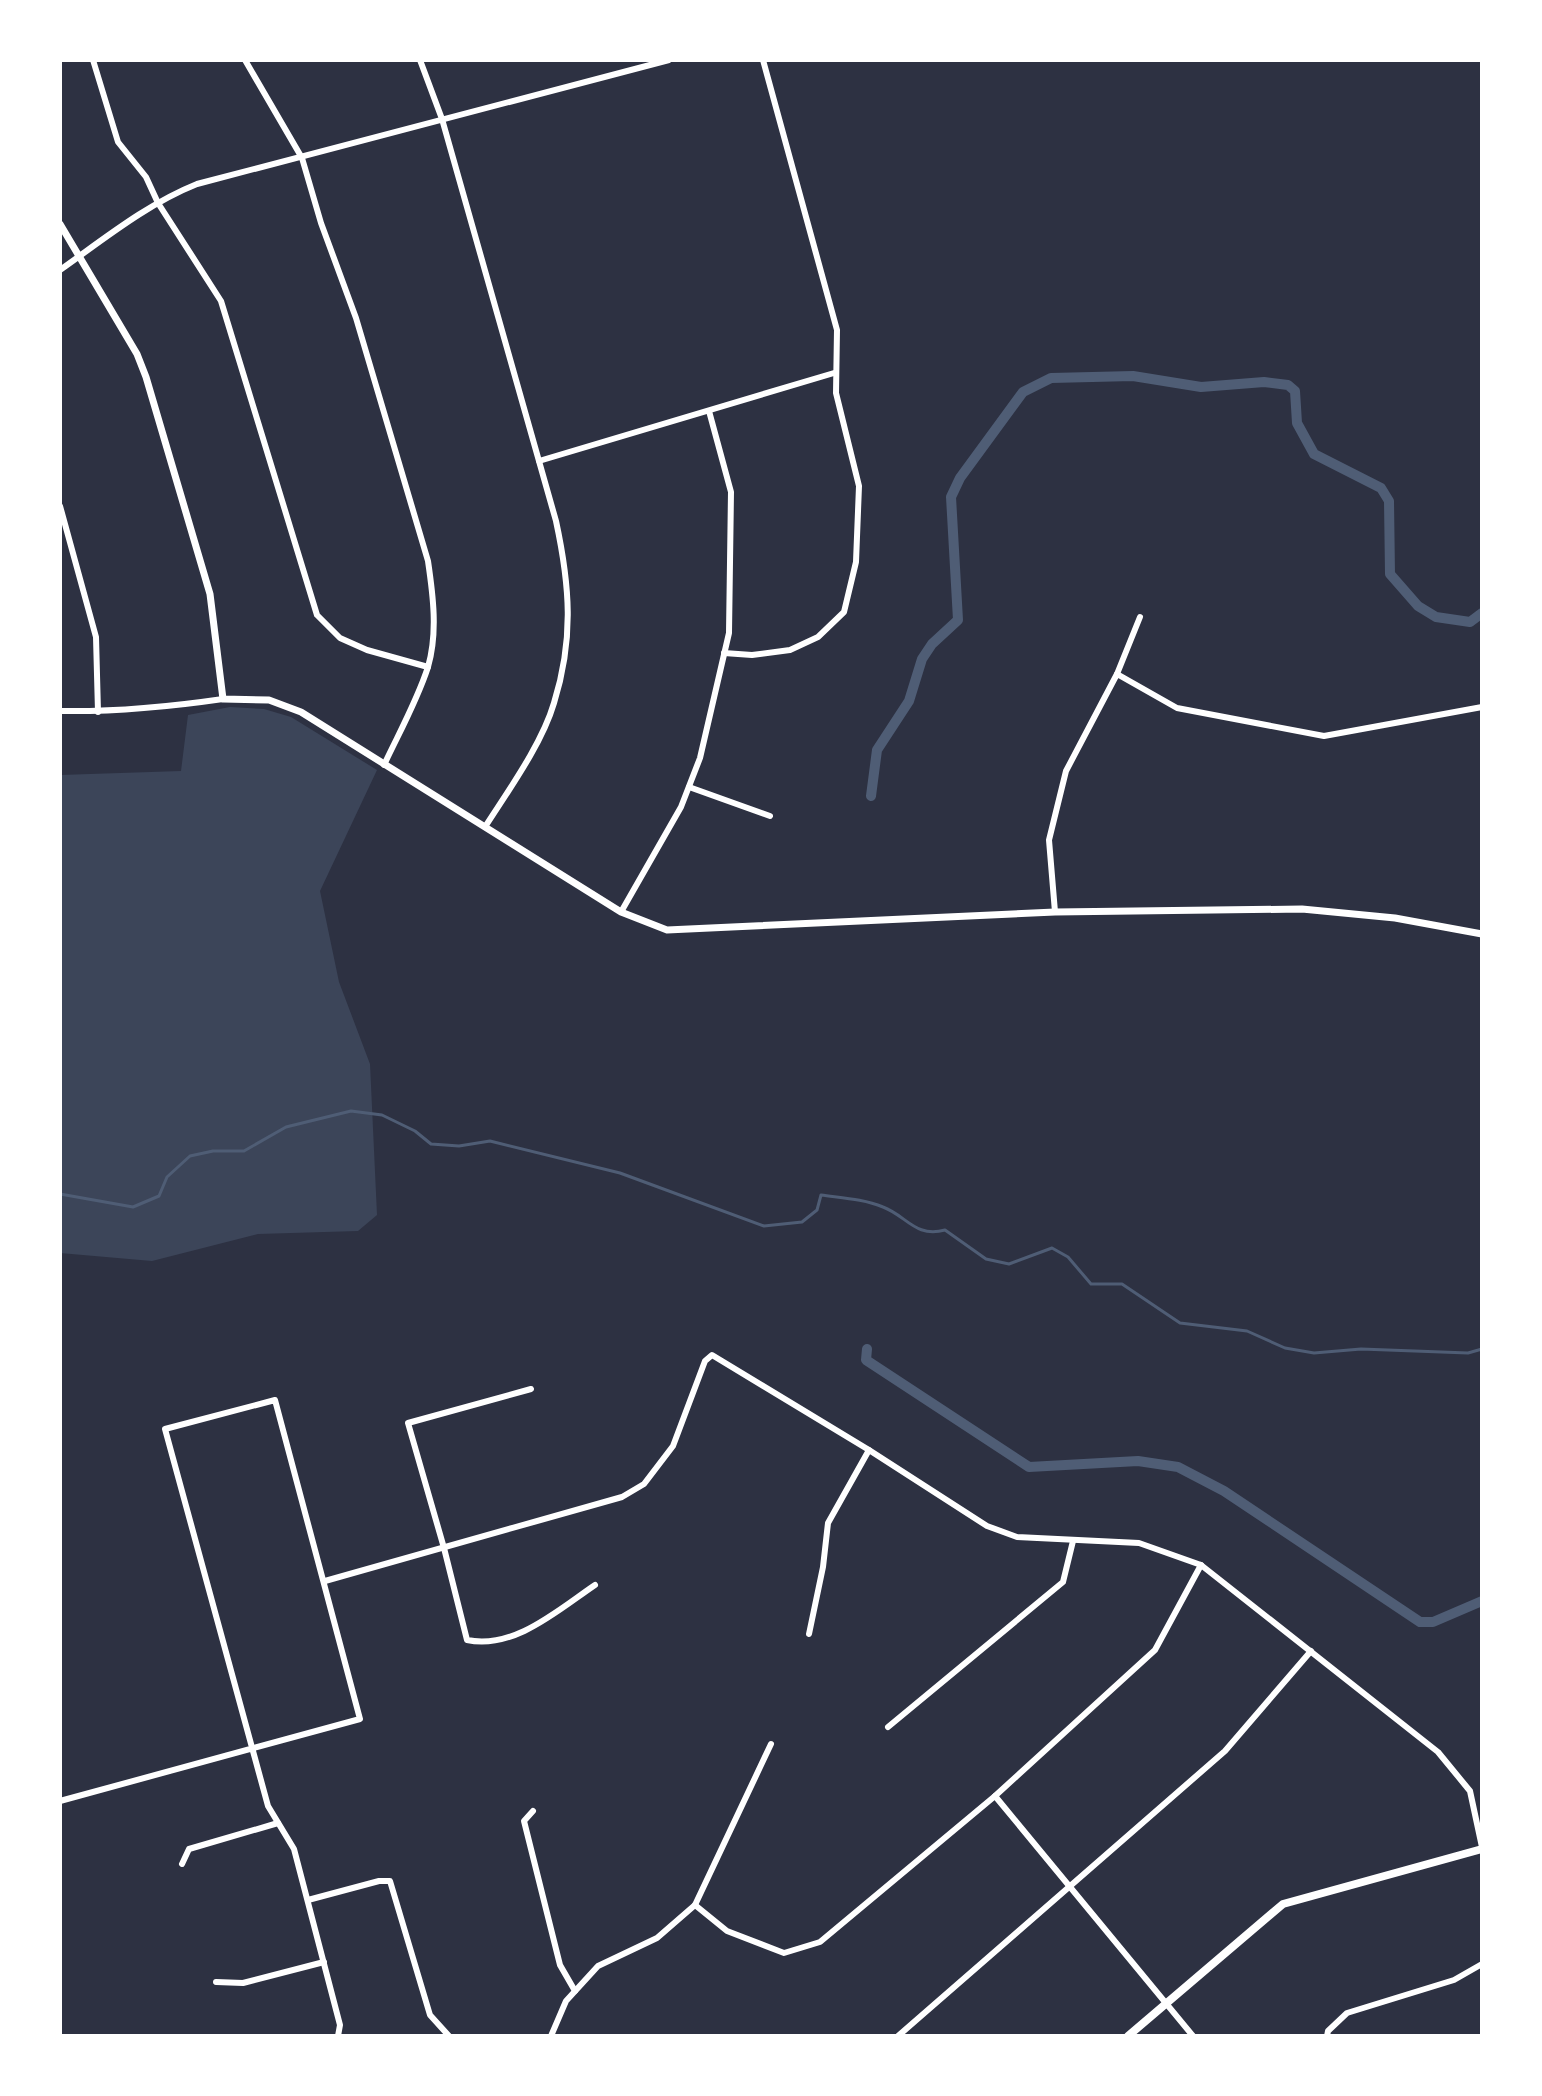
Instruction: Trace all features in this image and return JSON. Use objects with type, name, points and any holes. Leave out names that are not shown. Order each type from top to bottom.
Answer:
[{"type":"main road","points":[[1128,2036],[1283,1904],[1482,1848]]},
{"type":"street","points":[[93,60],[118,142],[146,177],[158,203],[221,301],[317,615],[340,638],[367,650],[428,667]]},
{"type":"street","points":[[245,60],[302,158],[321,223],[356,318],[428,561],[433,599],[428,667],[384,765]]},
{"type":"street","points":[[420,60],[442,119],[539,461],[567,572],[568,641],[553,706],[526,761],[485,827]]},
{"type":"street","points":[[631,60],[633,69]]},
{"type":"street","points":[[60,270],[158,203],[197,184],[669,60]]},
{"type":"street","points":[[724,653],[752,655],[790,650],[818,637],[844,612],[856,562],[859,486],[836,393],[837,330],[763,60]]},
{"type":"street","points":[[60,224],[137,354],[146,377],[210,594],[223,699]]},
{"type":"street","points":[[539,461],[834,373]]},
{"type":"street","points":[[621,912],[681,807],[689,787],[700,758],[729,633],[731,492],[709,411]]},
{"type":"street","points":[[60,506],[96,637],[98,712]]},
{"type":"street","points":[[1055,912],[1049,840],[1066,771],[1117,674],[1140,617]]},
{"type":"street","points":[[1117,674],[1177,708],[1324,736],[1482,707]]},
{"type":"street","points":[[60,711],[98,712],[168,707],[223,699],[269,700],[301,712],[621,912],[667,930],[1055,912],[1302,909],[1395,918],[1482,934]]},
{"type":"street","points":[[689,787],[770,816]]},
{"type":"street","points":[[325,1581],[622,1497],[644,1484],[673,1446],[705,1361],[712,1355],[987,1526],[1017,1537],[1139,1543],[1201,1565],[1438,1752],[1470,1791],[1482,1848]]},
{"type":"street","points":[[531,1389],[408,1423],[467,1640],[483,1643],[529,1630],[595,1585]]},
{"type":"street","points":[[60,1801],[252,1751],[360,1719],[275,1400],[165,1429],[252,1751],[268,1806],[294,1849],[340,2025],[338,2036]]},
{"type":"street","points":[[809,1634],[823,1567],[828,1523],[869,1450]]},
{"type":"street","points":[[888,1727],[1063,1582],[1073,1541]]},
{"type":"street","points":[[695,1905],[727,1931],[784,1953],[820,1942],[995,1796],[1155,1650],[1201,1565]]},
{"type":"street","points":[[898,2036],[1225,1751],[1311,1651]]},
{"type":"street","points":[[551,2036],[566,2001],[598,1966],[657,1938],[695,1905],[771,1744]]},
{"type":"street","points":[[995,1796],[1193,2036]]},
{"type":"street","points":[[533,1811],[524,1821],[560,1965],[575,1991]]},
{"type":"street","points":[[182,1864],[189,1849],[278,1823]]},
{"type":"street","points":[[308,1900],[379,1881],[390,1881],[430,2015],[449,2036]]},
{"type":"street","points":[[216,1982],[243,1983],[324,1962]]},
{"type":"street","points":[[1327,2036],[1328,2031],[1347,2013],[1454,1980],[1482,1964]]},
{"type":"shaded area","points":[[230,707],[264,709],[291,717],[377,770],[320,891],[339,982],[370,1064],[377,1215],[358,1231],[258,1234],[152,1261],[60,1253],[60,775],[181,771],[188,715]]},
{"type":"waterway","points":[[871,796],[877,750],[909,701],[922,659],[932,644],[958,620],[951,497],[960,478],[1023,392],[1051,378],[1133,376],[1201,387],[1264,382],[1288,385],[1295,391],[1297,423],[1314,454],[1381,488],[1389,501],[1390,574],[1418,606],[1436,617],[1470,622],[1482,613]]},
{"type":"waterway","points":[[60,1194],[133,1207],[159,1196],[167,1177],[190,1156],[213,1151],[244,1151],[286,1127],[351,1111],[382,1115],[415,1131],[431,1144],[459,1146],[490,1141],[620,1173],[764,1226],[802,1222],[817,1210],[821,1195],[876,1204],[919,1229],[945,1230],[986,1259],[1009,1264],[1052,1248],[1068,1257],[1091,1284],[1122,1284],[1180,1323],[1247,1331],[1285,1348],[1314,1353],[1361,1349],[1468,1353],[1482,1349]]},
{"type":"waterway","points":[[867,1349],[866,1360],[1029,1467],[1138,1461],[1178,1467],[1224,1491],[1420,1622],[1433,1622],[1482,1601]]}]
